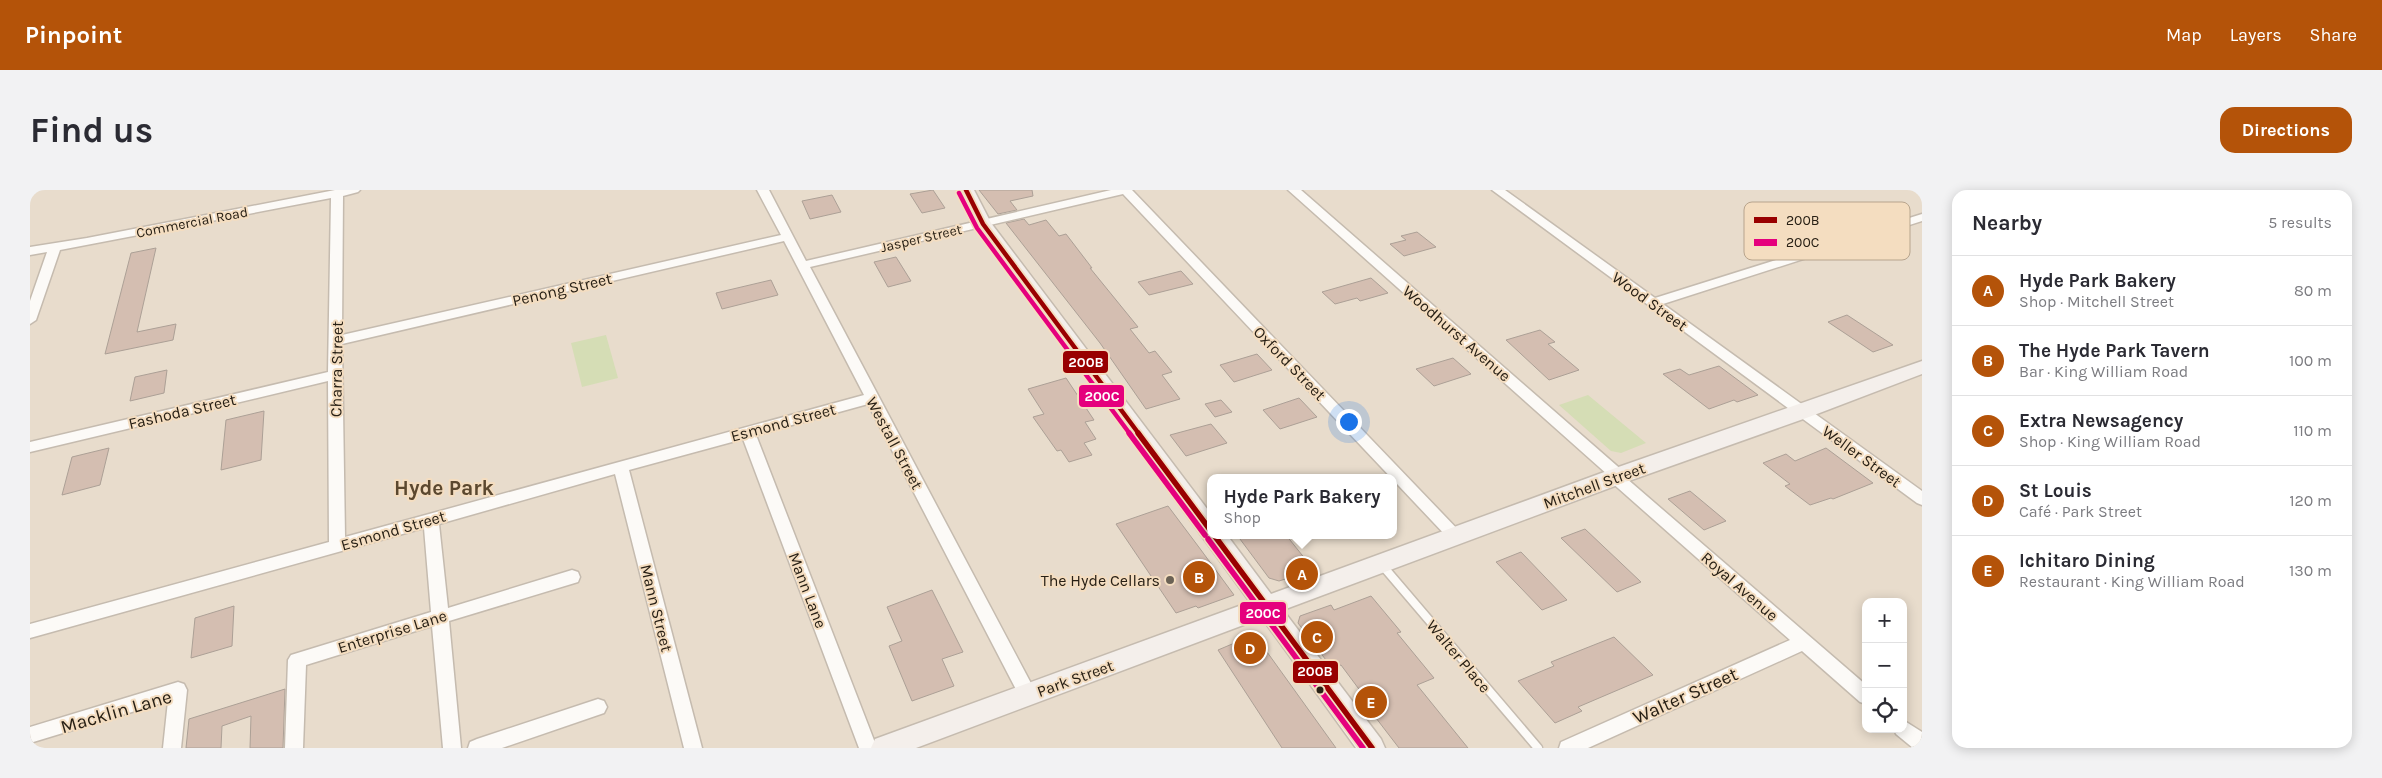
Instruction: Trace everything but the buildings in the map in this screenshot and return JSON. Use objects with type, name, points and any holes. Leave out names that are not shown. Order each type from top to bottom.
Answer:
[{"type":"street","name":"Commercial Road","points":[[30,251],[87,242],[308,194],[337,193],[354,190]]},
{"type":"street","name":"Westall Street","points":[[763,190],[1028,695]]},
{"type":"street","points":[[966,190],[983,224],[1207,526]]},
{"type":"street","name":"Jasper Street","points":[[803,265],[1125,190]]},
{"type":"street","name":"Oxford Street","points":[[1125,190],[1397,474]]},
{"type":"street","name":"Woodhurst Avenue","points":[[1294,190],[1617,476]]},
{"type":"street","name":"Wood Street","points":[[1498,190],[1802,412]]},
{"type":"street","name":"Charra Street","points":[[337,193],[335,375],[337,546]]},
{"type":"street","points":[[1910,221],[1922,217]]},
{"type":"street","name":"Penong Street","points":[[336,341],[787,237]]},
{"type":"street","points":[[30,320],[55,246]]},
{"type":"street","points":[[1653,304],[1789,260]]},
{"type":"street","name":"Mitchell Street","points":[[1267,607],[1380,563],[1617,476],[1802,412],[1922,367]]},
{"type":"street","name":"Fashoda Street","points":[[30,446],[335,375]]},
{"type":"street","name":"Esmond Street","points":[[30,631],[871,398]]},
{"type":"street","name":"Weller Street","points":[[1802,412],[1922,499]]},
{"type":"street","name":"Mann Lane","points":[[748,432],[868,748]]},
{"type":"street","name":"Mann Street","points":[[621,467],[693,748]]},
{"type":"street","name":"Oxford Street","points":[[1397,474],[1456,536]]},
{"type":"street","name":"Royal Avenue","points":[[1617,476],[1862,693]]},
{"type":"street","points":[[431,520],[452,748]]},
{"type":"street","points":[[1217,539],[1372,748]]},
{"type":"street","name":"Enterprise Lane","points":[[294,748],[297,660],[572,577]]},
{"type":"street","name":"Park Street","points":[[884,748],[1267,607]]},
{"type":"street","name":"Walter Street","points":[[1568,748],[1803,642]]},
{"type":"street","name":"Macklin Lane","points":[[30,735],[178,690],[172,748]]},
{"type":"street","points":[[477,748],[598,707]]},
{"type":"street","points":[[1907,731],[1922,744]]},
{"type":"lane","name":"Walter Place","points":[[1380,563],[1538,748]]},
{"type":"green space","points":[[606,335],[618,378],[582,387],[571,343]]},
{"type":"green space","points":[[1588,395],[1646,443],[1621,453],[1611,451],[1559,405]]},
{"type":"transit line","name":"200B","points":[[966,190],[983,224],[1207,526]]},
{"type":"transit line","name":"200C","points":[[959,193],[977,228],[1205,535]]},
{"type":"transit line","name":"200C","points":[[1208,539],[1363,748]]},
{"type":"transit line","name":"200B","points":[[1217,539],[1372,748]]},
{"type":"place","name":"Hyde Park Bakery","points":[[1302,574]]},
{"type":"place","name":"The Hyde Park Tavern","points":[[1199,577]]},
{"type":"place","name":"The Hyde Cellars","points":[[1170,580]]},
{"type":"place","name":"Extra Newsagency","points":[[1317,637]]},
{"type":"place","name":"St Louis","points":[[1250,648]]},
{"type":"place","name":"Ichitaro Dining","points":[[1371,702]]},
{"type":"district","name":"Hyde Park","points":[[444,488]]}]
